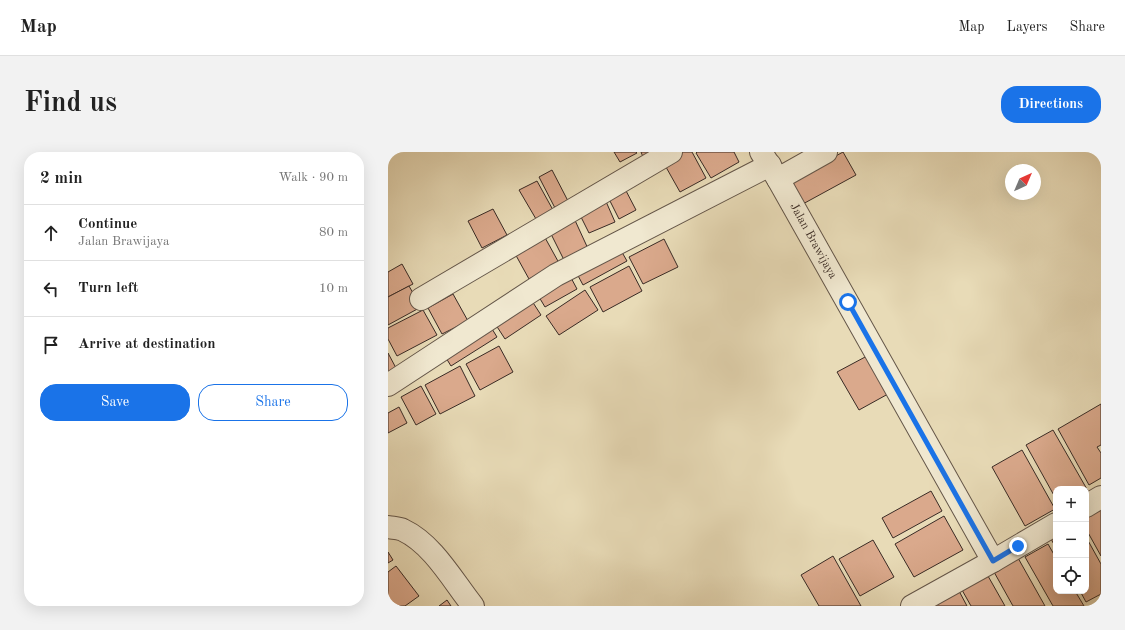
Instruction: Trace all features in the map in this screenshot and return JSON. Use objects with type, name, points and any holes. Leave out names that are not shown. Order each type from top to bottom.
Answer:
[{"type":"street","points":[[421,299],[671,152]]},
{"type":"street","points":[[388,385],[556,275],[770,166],[826,152]]},
{"type":"street","name":"Jalan Brawijaya","points":[[770,166],[993,561]]},
{"type":"street","points":[[1089,504],[1101,497]]},
{"type":"street","points":[[912,606],[1053,526]]},
{"type":"street","points":[[388,527],[402,529],[422,542],[473,606]]},
{"type":"building","points":[[614,152],[636,152],[637,153],[620,162]]},
{"type":"building","points":[[641,152],[654,152],[643,157]]},
{"type":"building","points":[[677,152],[692,152],[706,178],[680,192],[662,160]]},
{"type":"building","points":[[734,152],[739,162],[711,178],[696,153]]},
{"type":"building","points":[[843,152],[856,175],[801,205],[789,182]]},
{"type":"building","points":[[552,170],[568,201],[555,208],[539,177]]},
{"type":"building","points":[[537,181],[553,210],[536,219],[519,190]]},
{"type":"building","points":[[623,185],[636,210],[619,219],[606,193]]},
{"type":"building","points":[[604,197],[615,222],[589,233],[577,209]]},
{"type":"building","points":[[493,209],[507,235],[482,248],[468,221]]},
{"type":"building","points":[[573,216],[590,253],[566,264],[548,228]]},
{"type":"building","points":[[543,234],[559,263],[529,279],[513,250]]},
{"type":"building","points":[[664,239],[678,267],[643,284],[629,257]]},
{"type":"building","points":[[619,247],[627,261],[583,285],[575,270]]},
{"type":"building","points":[[402,264],[413,284],[388,297],[388,272]]},
{"type":"building","points":[[629,266],[642,291],[603,312],[590,287]]},
{"type":"building","points":[[569,274],[577,289],[545,307],[536,292]]},
{"type":"building","points":[[409,286],[421,307],[388,325],[388,297]]},
{"type":"building","points":[[585,290],[598,310],[559,335],[546,316]]},
{"type":"building","points":[[453,294],[468,321],[442,334],[428,308]]},
{"type":"building","points":[[530,298],[541,315],[505,339],[494,322]]},
{"type":"building","points":[[423,310],[437,335],[397,356],[388,339],[388,328]]},
{"type":"building","points":[[489,324],[497,337],[451,366],[443,353]]},
{"type":"building","points":[[499,346],[513,372],[480,390],[466,364]]},
{"type":"building","points":[[388,353],[396,368],[388,372]]},
{"type":"building","points":[[867,356],[888,394],[859,410],[837,372]]},
{"type":"building","points":[[460,366],[475,396],[440,414],[425,385]]},
{"type":"building","points":[[421,386],[436,414],[416,425],[401,397]]},
{"type":"building","points":[[1101,404],[1101,445],[1097,447],[1101,453],[1101,478],[1089,485],[1058,429]]},
{"type":"building","points":[[399,407],[407,423],[388,433],[388,413]]},
{"type":"building","points":[[1053,430],[1085,486],[1053,486],[1053,494],[1026,445]]},
{"type":"building","points":[[1022,450],[1053,505],[1053,510],[1025,526],[992,467]]},
{"type":"building","points":[[931,491],[942,511],[893,538],[882,518]]},
{"type":"building","points":[[1101,510],[1101,556],[1089,534],[1089,516]]},
{"type":"building","points":[[944,516],[963,550],[914,577],[895,544]]},
{"type":"building","points":[[873,540],[894,577],[860,596],[839,559]]},
{"type":"building","points":[[1089,542],[1101,564],[1101,594],[1086,602],[1082,594],[1089,594]]},
{"type":"building","points":[[1048,544],[1053,553],[1053,594],[1077,594],[1084,606],[1053,606],[1025,557]]},
{"type":"building","points":[[388,552],[393,560],[388,563]]},
{"type":"building","points":[[833,556],[861,606],[819,606],[801,575]]},
{"type":"building","points":[[1018,558],[1045,606],[1013,606],[994,572]]},
{"type":"building","points":[[396,566],[419,596],[405,606],[388,606],[388,572]]},
{"type":"building","points":[[988,576],[1005,606],[971,606],[962,590]]},
{"type":"building","points":[[959,591],[967,606],[933,606]]},
{"type":"building","points":[[447,600],[451,606],[439,606]]},
{"type":"route","points":[[848,302],[993,561],[1018,546]]}]
